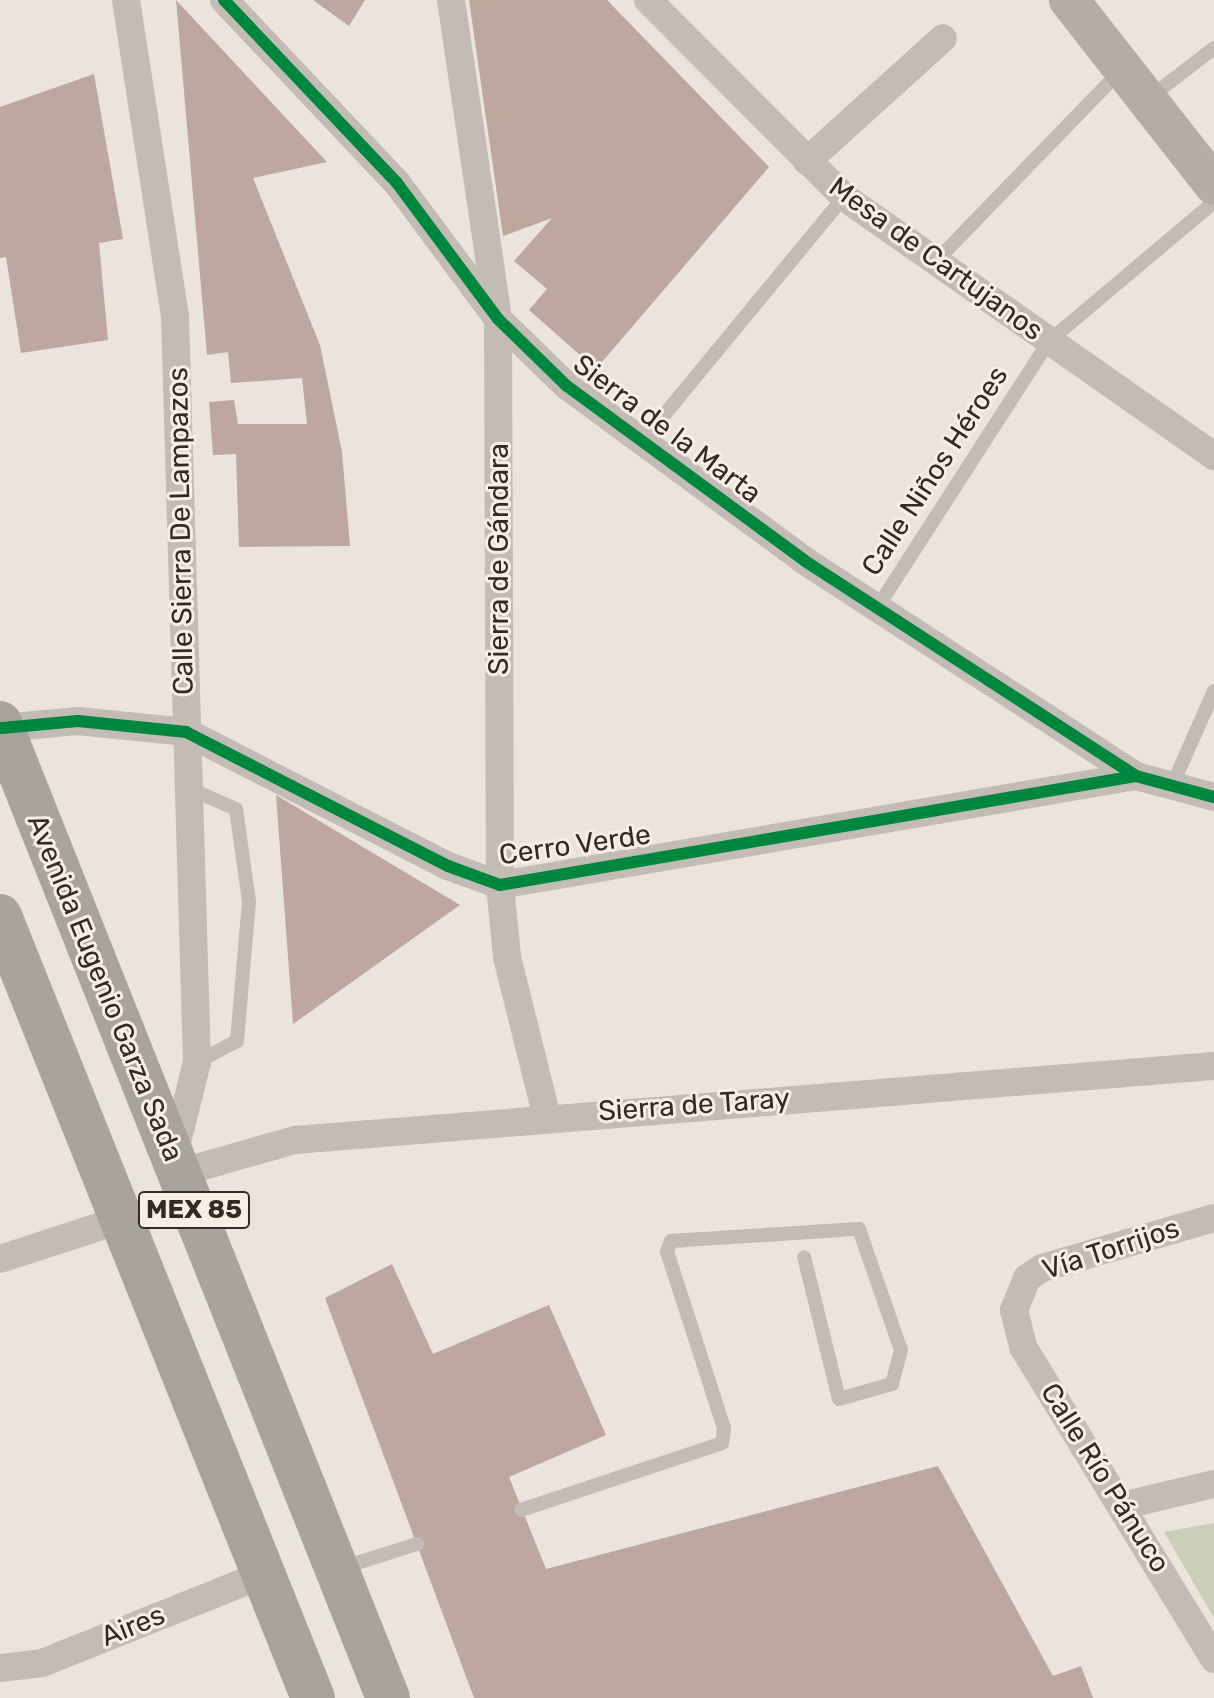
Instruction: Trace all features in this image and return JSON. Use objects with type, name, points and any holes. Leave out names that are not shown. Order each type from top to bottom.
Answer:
[{"type":"highway","name":"Avenida Eugenio Garza Sada","points":[[1,726],[388,1698]]},
{"type":"highway","name":"MEX 85","points":[[2,926],[123,1219],[313,1698]]},
{"type":"street","name":"Calle Sierra De Lampazos","points":[[126,0],[175,317],[197,1062],[176,1165]]},
{"type":"street","name":"Sierra de la Marta","points":[[224,0],[397,183],[498,319],[567,386],[640,444],[877,608],[1136,776],[1171,789]]},
{"type":"street","name":"Sierra de Gándara","points":[[451,0],[498,319],[500,885],[507,957],[547,1117]]},
{"type":"street","name":"Mesa de Cartujanos","points":[[648,0],[844,197],[939,258],[1049,341],[1214,456]]},
{"type":"street","points":[[1069,0],[1210,178]]},
{"type":"street","points":[[807,161],[943,38]]},
{"type":"street","name":"Cerro Verde","points":[[1,726],[78,721],[186,732],[448,866],[500,885],[1136,776]]},
{"type":"street","points":[[1171,789],[1214,797]]},
{"type":"street","name":"Sierra de Taray","points":[[176,1165],[295,1140],[547,1117],[1214,1066]]},
{"type":"street","name":"Vía Torrijos","points":[[1017,1293],[1042,1268],[1214,1218]]},
{"type":"street","points":[[0,1259],[123,1219]]},
{"type":"street","name":"Calle Río Pánuco","points":[[1017,1293],[1014,1326],[1023,1347],[1125,1505],[1214,1659]]},
{"type":"street","points":[[1125,1505],[1214,1484]]},
{"type":"street","name":"Aires","points":[[0,1668],[42,1663],[264,1574]]},
{"type":"lane","points":[[1148,99],[1214,48]]},
{"type":"lane","points":[[939,258],[1123,68]]},
{"type":"lane","name":"Calle Niños Héroes","points":[[877,608],[1049,341],[1210,178]]},
{"type":"lane","points":[[640,444],[844,197]]},
{"type":"lane","points":[[1171,789],[1214,691]]},
{"type":"lane","points":[[188,788],[236,809],[249,901],[237,1041],[197,1062]]},
{"type":"lane","points":[[521,1510],[722,1443],[724,1428],[667,1252],[671,1241],[862,1230],[901,1350],[892,1384],[839,1399],[804,1257]]},
{"type":"lane","points":[[337,1569],[417,1544]]},
{"type":"green space","points":[[1214,1523],[1214,1618],[1164,1532]]},
{"type":"building","points":[[176,0],[327,162],[253,178],[320,345],[342,452],[350,546],[239,547],[236,454],[213,455],[209,402],[234,400],[238,424],[307,424],[302,378],[231,383],[228,352],[207,355]]},
{"type":"building","points":[[313,0],[365,0],[349,26]]},
{"type":"building","points":[[469,0],[607,0],[769,167],[596,369],[529,310],[547,289],[514,261],[552,218],[503,236]]},
{"type":"building","points":[[94,74],[123,239],[99,243],[108,340],[21,353],[6,257],[0,258],[0,107]]},
{"type":"building","points":[[276,795],[460,905],[293,1024]]},
{"type":"building","points":[[392,1264],[433,1354],[549,1305],[606,1435],[509,1477],[546,1569],[938,1466],[1053,1676],[1081,1666],[1093,1698],[474,1698],[325,1298]]},
{"type":"cycle path","points":[[224,0],[397,183],[498,319],[567,386],[805,561],[1136,776],[1214,797]]},
{"type":"cycle path","points":[[2,728],[78,721],[186,732],[448,866],[500,885],[1136,776]]}]
